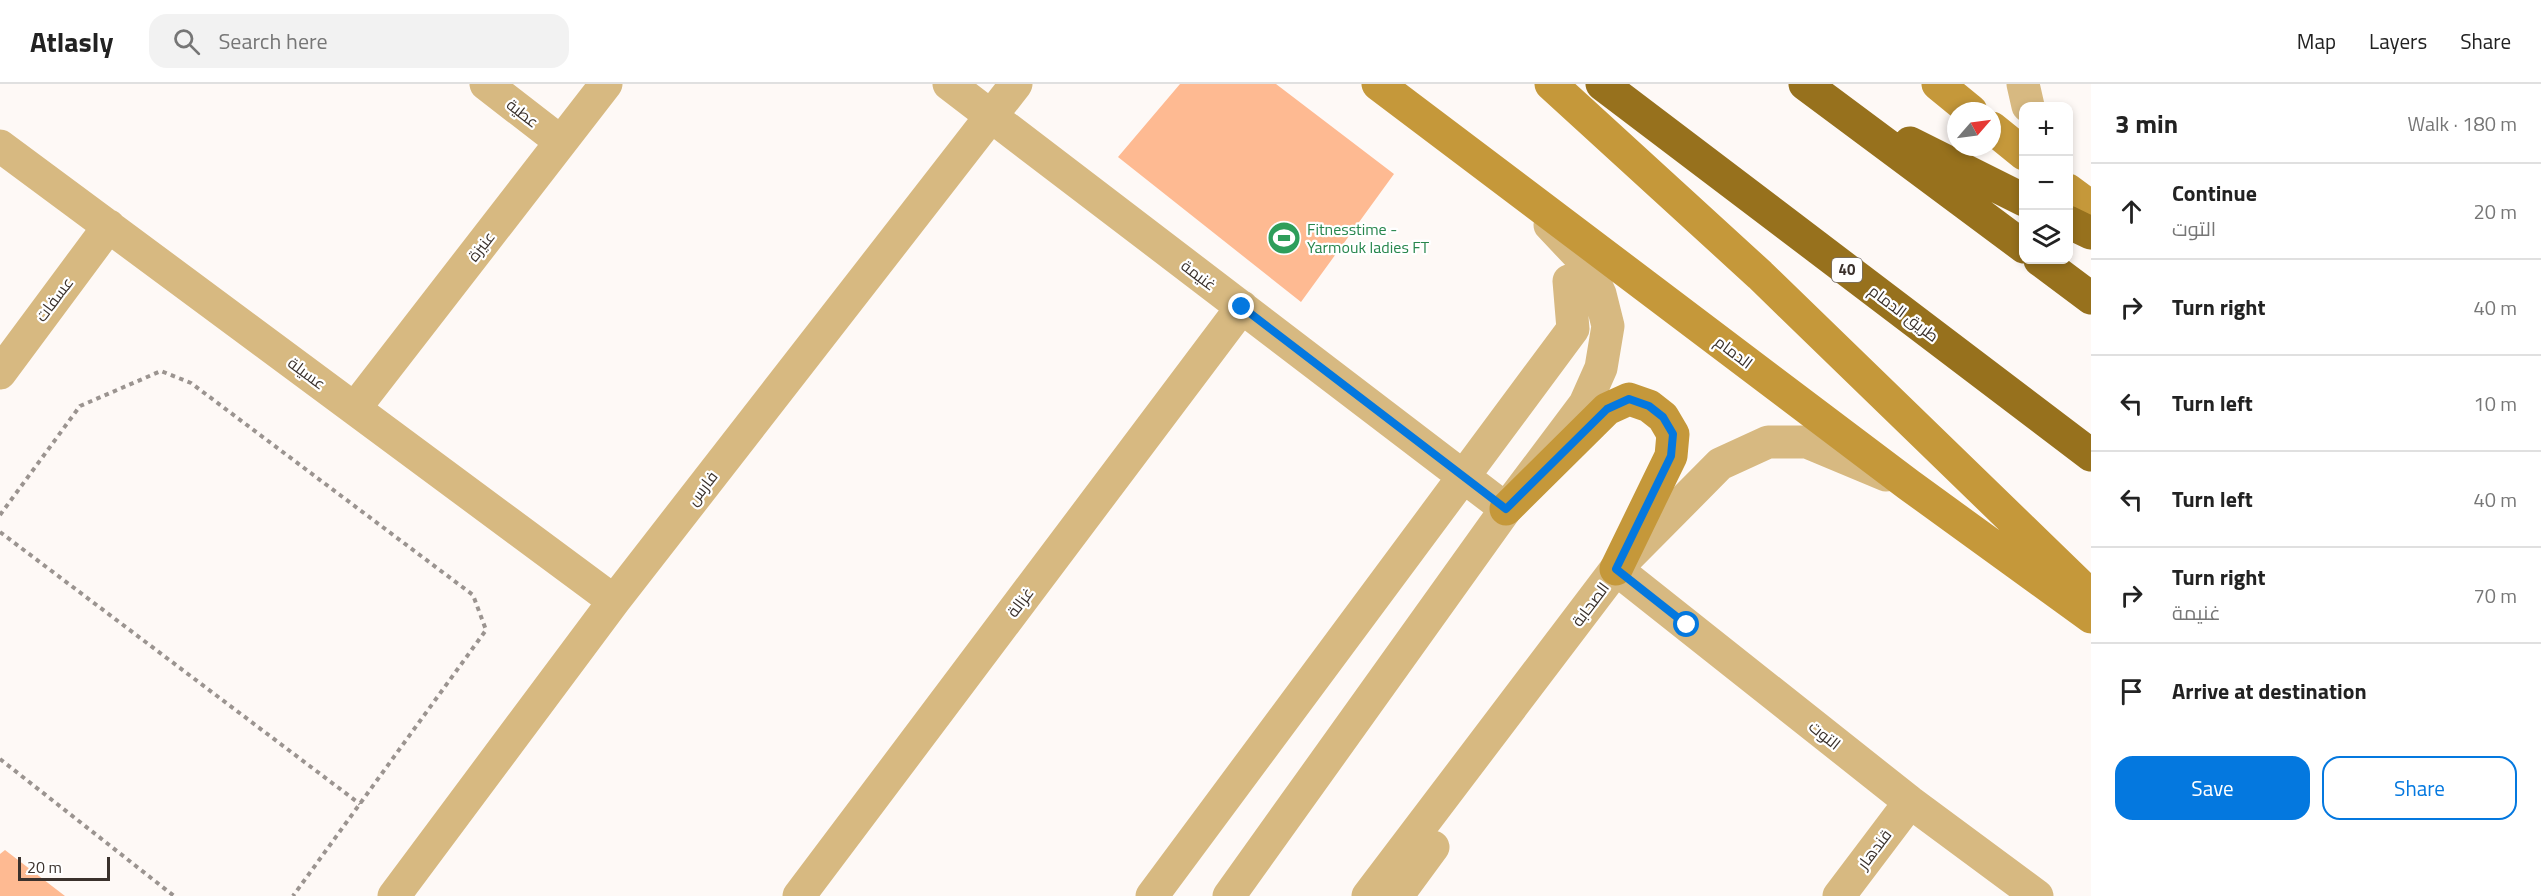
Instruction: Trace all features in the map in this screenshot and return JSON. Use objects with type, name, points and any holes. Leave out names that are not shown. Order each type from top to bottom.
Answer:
[{"type":"highway","name":"طريق الدمام","points":[[1602,84],[2091,455]]},
{"type":"highway","points":[[1805,84],[2019,243]]},
{"type":"highway","points":[[1832,105],[2019,198]]},
{"type":"highway","points":[[2073,200],[2091,233]]},
{"type":"highway","points":[[2045,264],[2091,298]]},
{"type":"street","name":"عطية","points":[[486,84],[561,142]]},
{"type":"street","name":"عنيزة","points":[[355,408],[606,84]]},
{"type":"street","name":"غنيمة","points":[[949,84],[1506,509]]},
{"type":"street","name":"فارس","points":[[394,896],[614,601],[1016,84]]},
{"type":"street","name":"الدمام","points":[[1378,84],[1510,181],[1909,485],[2091,617]]},
{"type":"street","points":[[1551,84],[1760,275],[2091,596]]},
{"type":"street","points":[[1938,84],[1960,102]]},
{"type":"street","points":[[2024,84],[2027,102]]},
{"type":"street","points":[[2001,135],[2019,149]]},
{"type":"street","name":"عسيلة","points":[[0,146],[614,601]]},
{"type":"street","points":[[1229,896],[1506,509],[1585,404],[1601,368],[1608,326],[1600,294],[1586,263],[1510,181]]},
{"type":"street","name":"عسفات","points":[[0,373],[109,226]]},
{"type":"street","points":[[1152,896],[1573,329],[1569,281]]},
{"type":"street","name":"غزالة","points":[[799,896],[1242,307]]},
{"type":"street","points":[[1506,509],[1607,409],[1629,399],[1649,406],[1663,417],[1673,434],[1671,456],[1616,569]]},
{"type":"street","points":[[1616,569],[1720,464],[1768,442],[1808,442],[1909,485]]},
{"type":"street","name":"التوت","points":[[1616,569],[1910,802],[2037,896]]},
{"type":"street","name":"الصحابة","points":[[1368,896],[1616,569]]},
{"type":"street","name":"الصحابة","points":[[1397,896],[1590,635],[1616,569]]},
{"type":"street","name":"قندهار","points":[[1839,896],[1910,802]]},
{"type":"path","points":[[0,515],[80,406],[161,371],[191,383],[474,595],[486,630],[292,896]]},
{"type":"path","points":[[0,532],[360,804]]},
{"type":"path","points":[[0,759],[174,896]]},
{"type":"building","name":"Fitnesstime - Yarmouk ladies FT","points":[[1180,84],[1276,84],[1394,174],[1301,302],[1118,157]]},
{"type":"building","points":[[5,850],[65,896],[0,896],[0,854]]},
{"type":"place","name":"Fitnesstime - Yarmouk ladies FT","points":[[1284,238]]},
{"type":"route","points":[[1242,307],[1506,509],[1607,409],[1629,399],[1649,406],[1663,417],[1673,434],[1671,456],[1616,569],[1687,625]]}]
